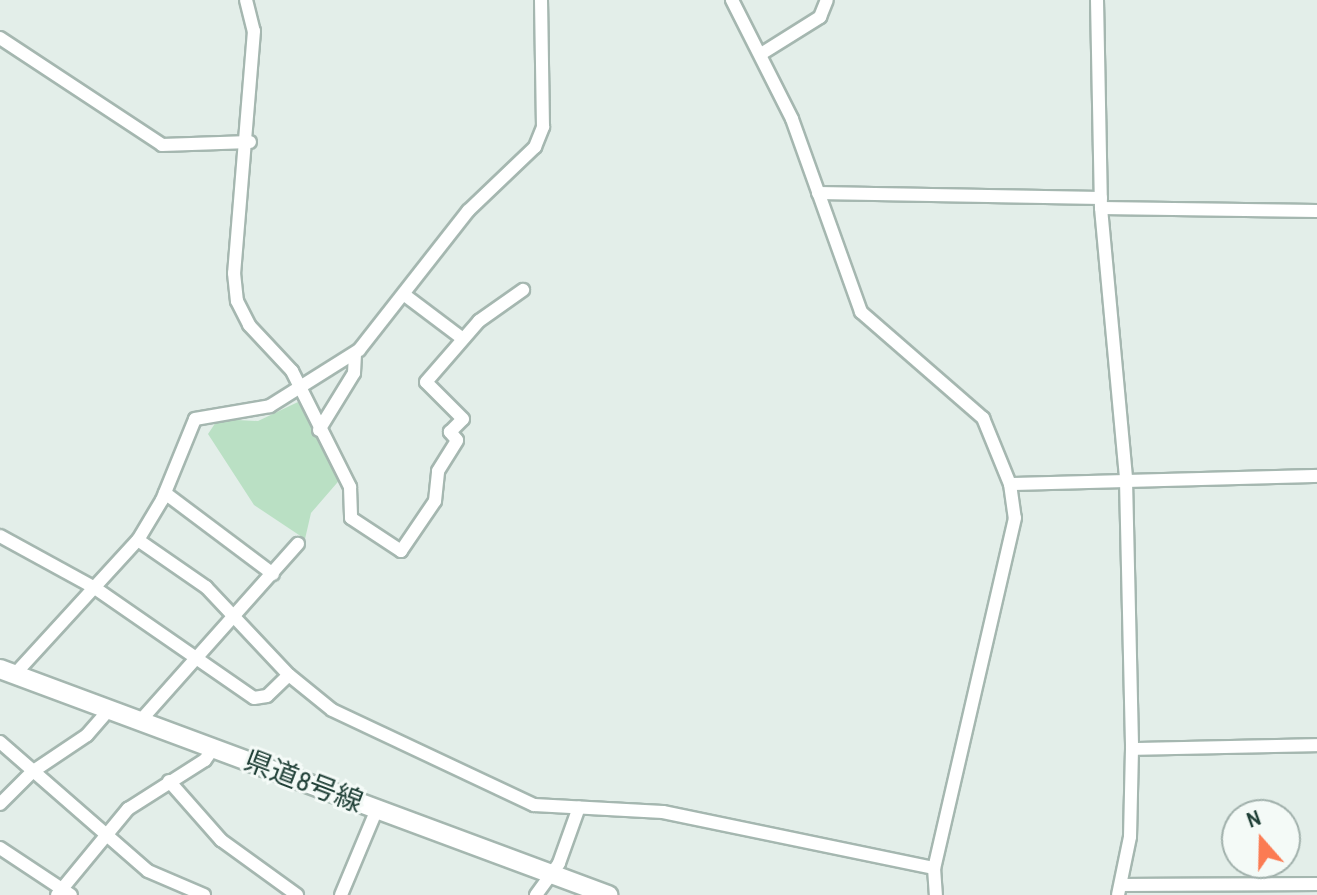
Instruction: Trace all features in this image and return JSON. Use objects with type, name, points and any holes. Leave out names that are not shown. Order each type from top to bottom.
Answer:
[{"type":"main road","name":"県道8号線","points":[[7,671],[608,895]]},
{"type":"street","points":[[246,0],[254,31],[250,142],[234,287],[249,325],[289,367],[350,487],[351,518],[401,551],[435,501],[438,471],[457,440],[450,432],[463,419],[426,382],[463,339],[523,290]]},
{"type":"street","points":[[7,671],[95,588],[138,540],[165,493],[198,416],[264,409],[355,353],[406,296],[468,211],[539,141],[541,0]]},
{"type":"street","points":[[732,0],[761,54],[818,193],[861,312],[983,418],[1010,484],[1015,518],[934,868],[936,895]]},
{"type":"street","points":[[761,54],[820,17],[827,0]]},
{"type":"street","points":[[1097,0],[1101,203],[1126,480],[1132,749],[1121,890],[1317,884]]},
{"type":"street","points":[[0,38],[162,145],[250,142]]},
{"type":"street","points":[[818,193],[1317,211]]},
{"type":"street","points":[[406,296],[463,339]]},
{"type":"street","points":[[319,430],[354,373],[355,353]]},
{"type":"street","points":[[1010,484],[1317,476]]},
{"type":"street","points":[[165,493],[273,574]]},
{"type":"street","points":[[0,536],[95,588],[258,699],[289,675]]},
{"type":"street","points":[[138,540],[237,615],[289,675],[332,710],[534,805],[663,812],[934,868]]},
{"type":"street","points":[[141,720],[298,544]]},
{"type":"street","points":[[0,804],[32,772],[87,735],[110,709]]},
{"type":"street","points":[[0,742],[105,836],[161,879],[204,895]]},
{"type":"street","points":[[1132,749],[1317,745]]},
{"type":"street","points":[[0,848],[63,893],[105,836],[142,797],[205,760],[214,747]]},
{"type":"street","points":[[169,781],[221,840],[297,895]]},
{"type":"street","points":[[536,895],[548,873],[559,863],[579,807]]},
{"type":"street","points":[[341,895],[377,809]]},
{"type":"green space","points":[[298,402],[343,476],[311,513],[305,539],[254,505],[208,434],[218,419],[258,421]]}]
